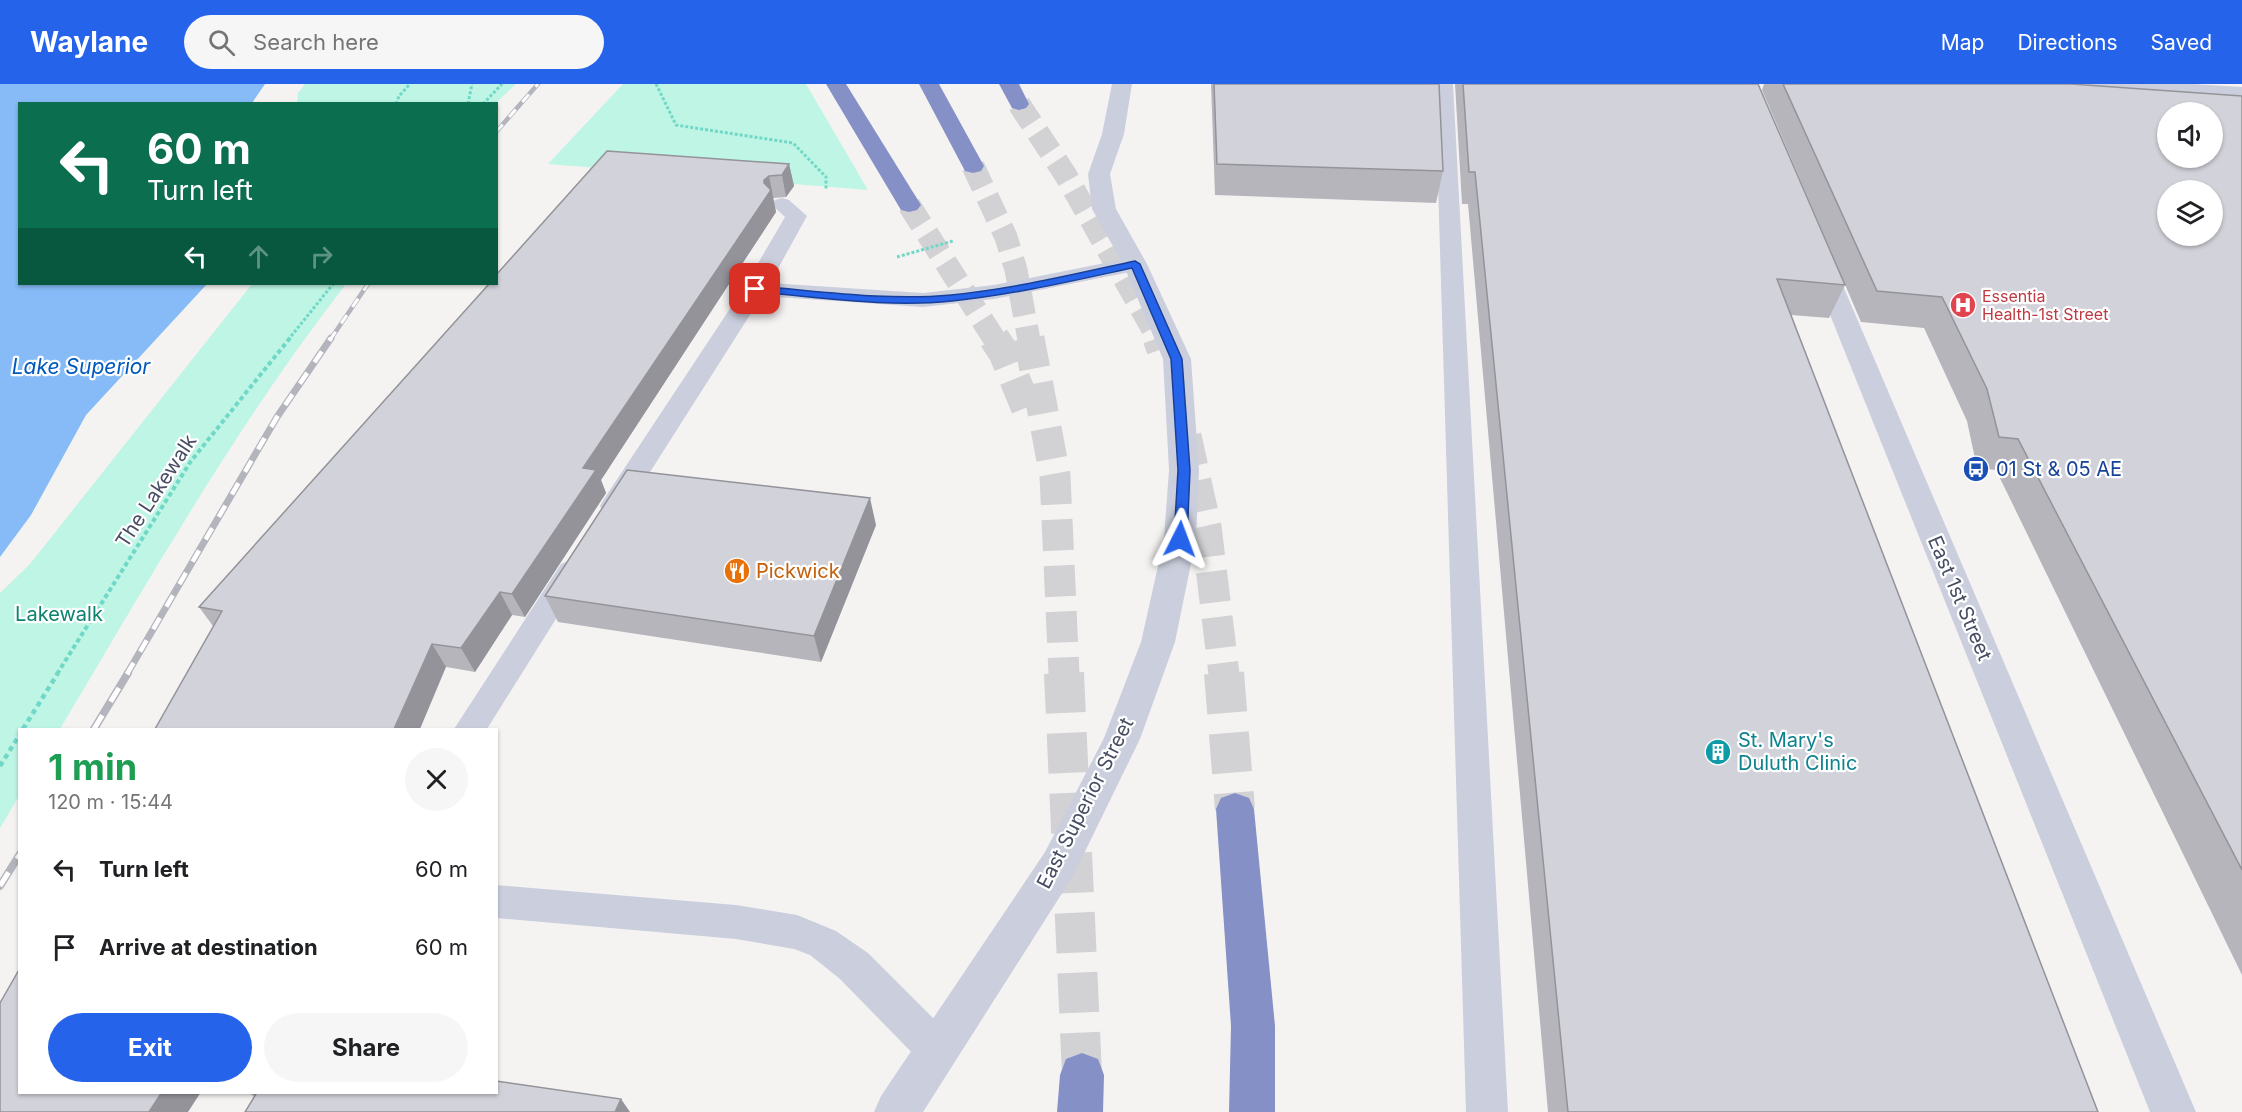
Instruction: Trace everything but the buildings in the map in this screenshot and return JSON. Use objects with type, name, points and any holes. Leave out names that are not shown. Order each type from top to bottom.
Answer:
[{"type":"highway","points":[[836,84],[909,205]]},
{"type":"highway","points":[[929,84],[973,166]]},
{"type":"highway","points":[[1009,84],[1019,104]]},
{"type":"highway","points":[[1235,809],[1253,1026],[1252,1112]]},
{"type":"street","name":"East Superior Street","points":[[897,1112],[1059,864],[1122,739],[1158,642],[1180,539],[1184,470],[1177,359],[1135,264],[1104,209],[1099,174],[1113,134],[1122,84]]},
{"type":"street","points":[[2088,84],[2242,93]]},
{"type":"street","name":"East 1st Street","points":[[1807,228],[2174,1112]]},
{"type":"lane","points":[[1444,84],[1486,1112]]},
{"type":"lane","points":[[602,524],[755,289],[796,216],[782,204]]},
{"type":"lane","points":[[755,289],[896,299],[951,298],[1034,285],[1135,264]]},
{"type":"lane","points":[[471,728],[583,553]]},
{"type":"lane","points":[[498,901],[736,922],[797,932],[824,943],[854,966],[938,1051]]},
{"type":"path","points":[[397,102],[410,84]]},
{"type":"path","points":[[468,102],[472,84]]},
{"type":"path","points":[[485,102],[502,84]]},
{"type":"path","points":[[894,258],[953,241]]},
{"type":"path","name":"The Lakewalk","points":[[24,728],[191,460],[332,285]]},
{"type":"path","points":[[0,765],[18,737]]},
{"type":"green space","points":[[302,84],[516,84],[497,102],[295,102]]},
{"type":"green space","points":[[623,84],[806,84],[868,190],[548,164]]},
{"type":"green space","name":"Lakewalk","points":[[248,285],[345,285],[268,391],[196,502],[61,728],[18,728],[18,798],[0,828],[0,590]]},
{"type":"water","name":"Lake Superior","points":[[0,84],[302,84],[294,102],[18,102],[18,285],[248,285],[0,590]]},
{"type":"pier","points":[[265,84],[305,84],[298,93],[297,102],[253,102]]},
{"type":"pier","points":[[206,285],[251,285],[30,564],[0,593],[0,557],[31,515],[86,415]]},
{"type":"tunnel","points":[[1019,104],[1065,174],[1158,339]]},
{"type":"tunnel","points":[[973,166],[1006,237],[1016,270],[1029,340]]},
{"type":"tunnel","points":[[909,205],[995,340]]},
{"type":"tunnel","points":[[994,338],[1004,353],[1031,419]]},
{"type":"tunnel","points":[[1029,338],[1055,476],[1064,674]]},
{"type":"tunnel","points":[[1158,339],[1162,349]]},
{"type":"tunnel","points":[[1186,436],[1206,527],[1224,674]]},
{"type":"tunnel","points":[[1064,673],[1082,1075]]},
{"type":"tunnel","points":[[1224,673],[1235,809]]},
{"type":"railway","points":[[498,130],[538,84]]},
{"type":"railway","points":[[330,340],[367,285]]},
{"type":"railway","points":[[127,674],[277,417],[331,338]]},
{"type":"railway","points":[[95,728],[128,673]]},
{"type":"railway","points":[[0,886],[18,857]]},
{"type":"place","name":"Essentia Health-1st Street","points":[[1963,305]]},
{"type":"place","name":"01 St & 05 AE","points":[[1976,469]]},
{"type":"place","name":"Pickwick","points":[[737,571]]},
{"type":"place","name":"St. Mary's Duluth Clinic","points":[[1718,752]]},
{"type":"route","points":[[755,289],[923,300],[994,292],[1135,264],[1177,359],[1184,470],[1180,539]]}]
